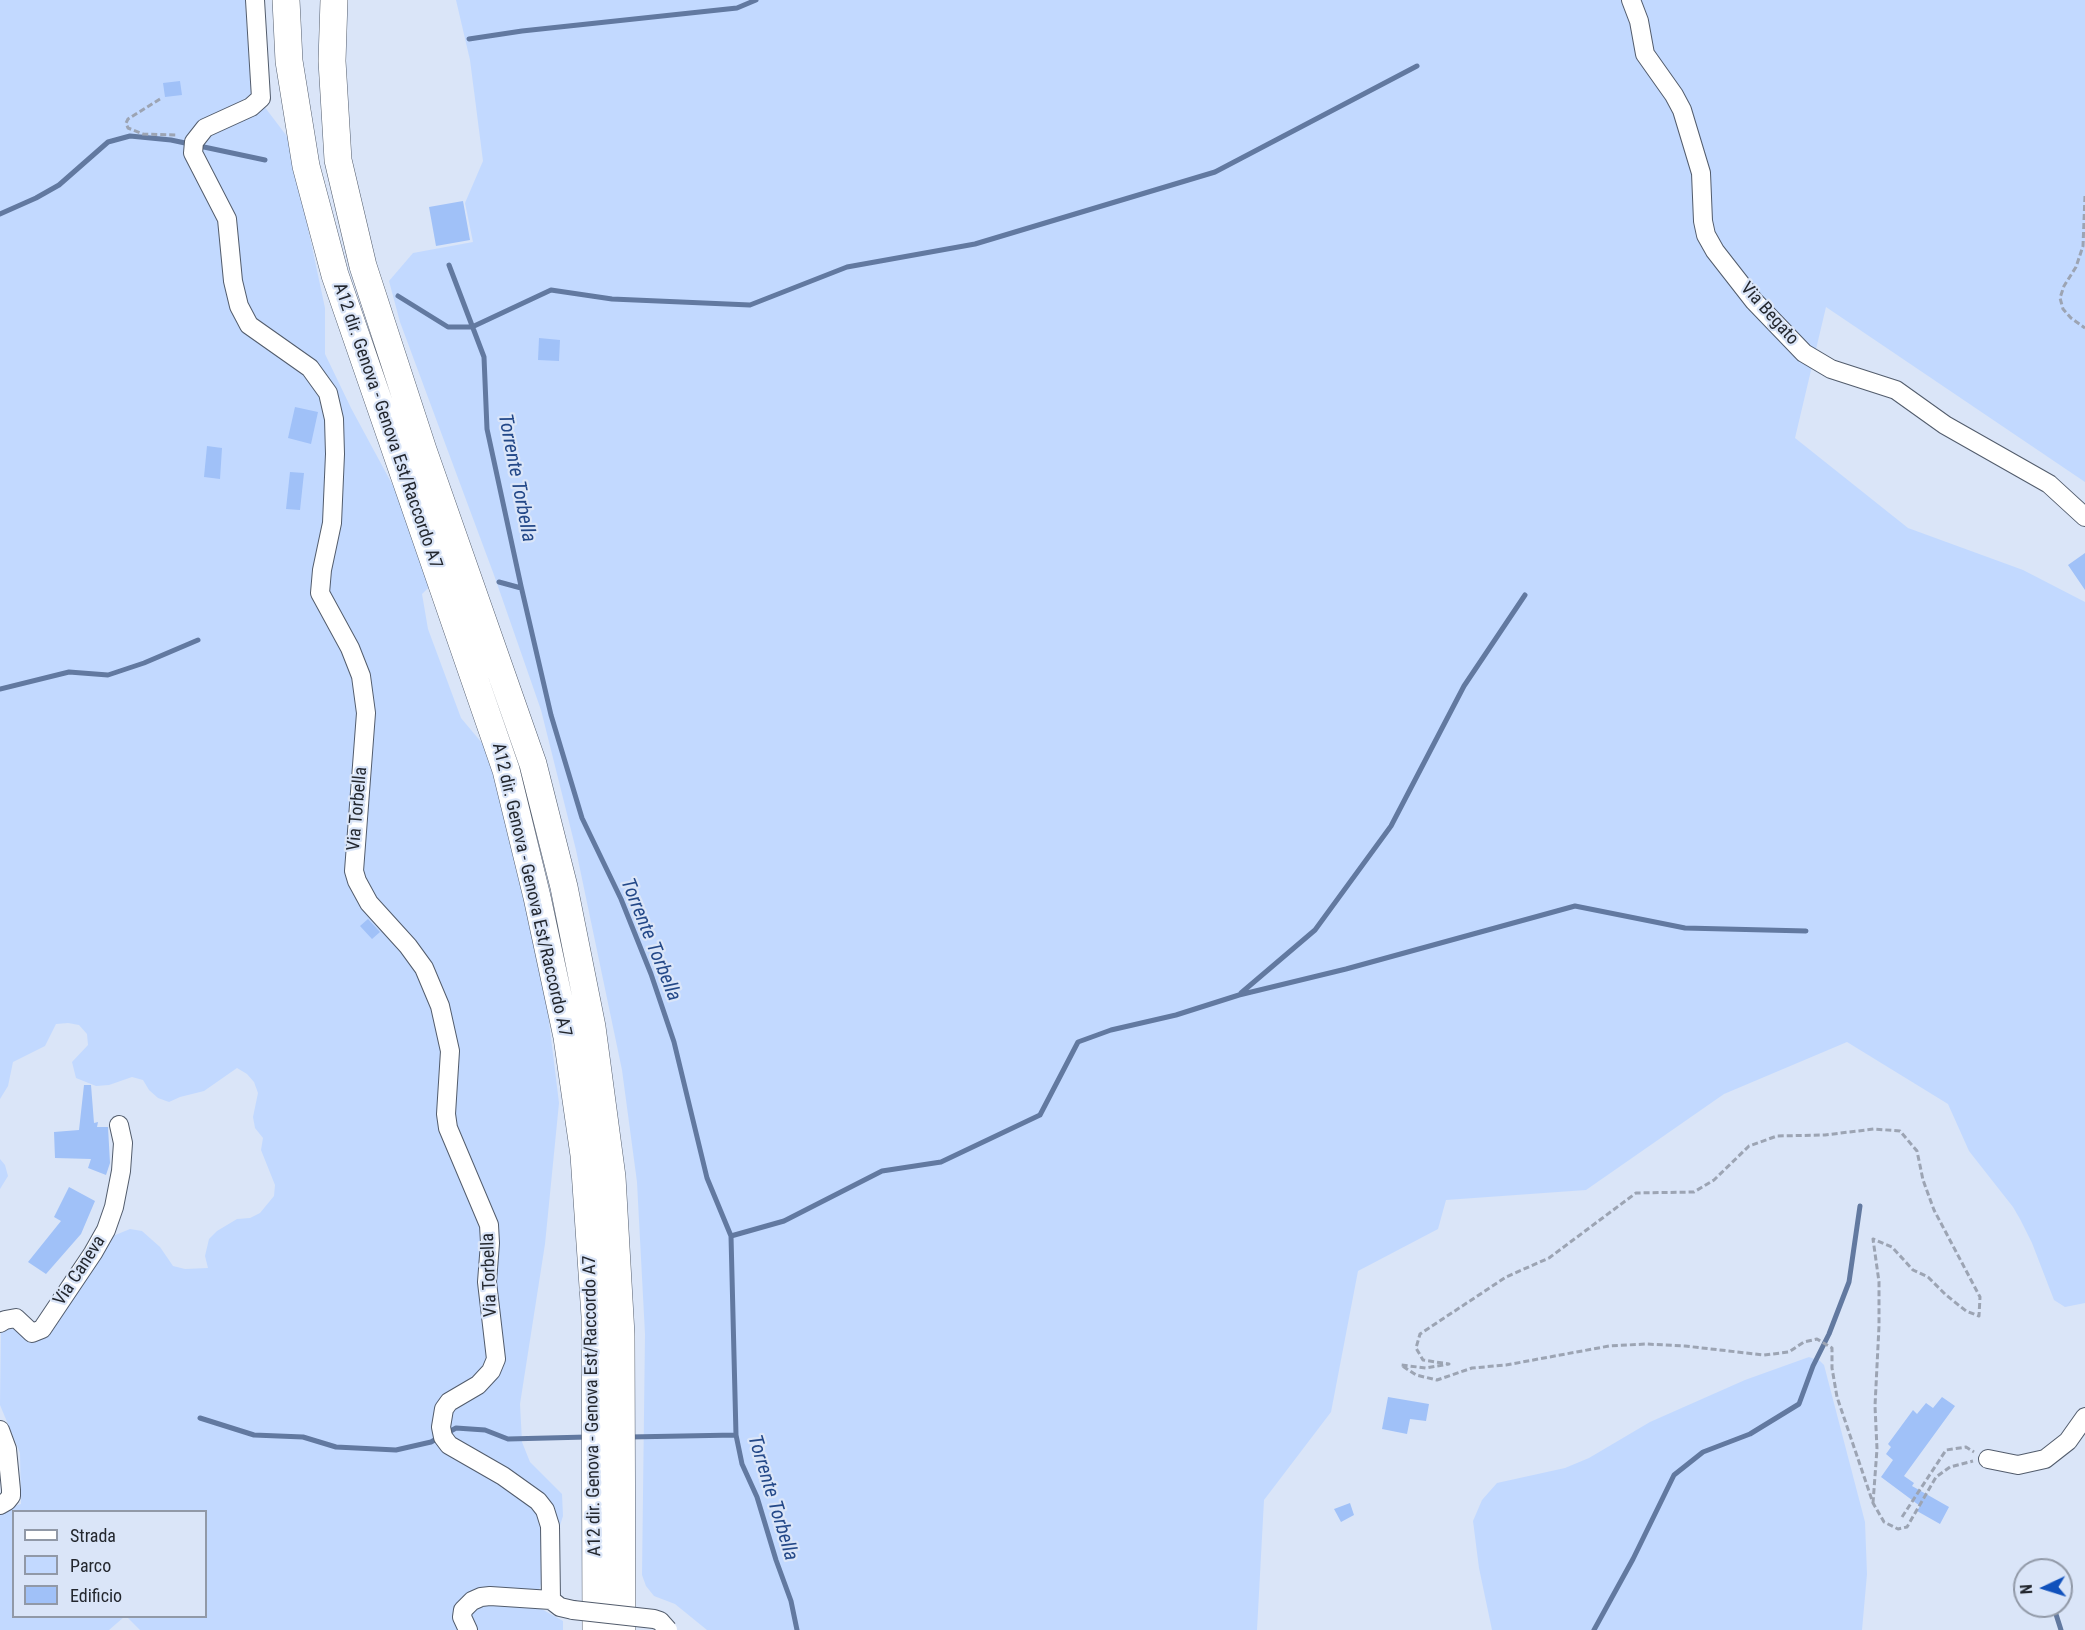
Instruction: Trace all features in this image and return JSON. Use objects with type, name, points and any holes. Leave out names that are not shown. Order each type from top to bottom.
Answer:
[{"type":"highway","name":"A12 dir. Genova - Genova Est/Raccordo A7","points":[[286,0],[289,61],[306,166],[335,275],[506,770],[537,897],[567,1037],[584,1155],[595,1316],[596,1630]]},
{"type":"highway","points":[[334,0],[332,61],[338,160],[363,266],[423,450],[533,764],[564,887],[592,1027],[612,1176],[621,1335],[622,1630]]},
{"type":"street","points":[[200,132],[210,125],[251,107],[261,98],[255,0]]},
{"type":"street","name":"Via Begato","points":[[1631,0],[1639,21],[1645,54],[1682,110],[1701,173],[1703,220],[1706,234],[1715,251],[1754,301],[1804,353],[1831,369],[1896,390],[1945,425],[2049,484],[2085,517]]},
{"type":"street","name":"Via Torbella","points":[[200,132],[194,142],[193,153],[227,219],[233,281],[239,306],[249,325],[310,368],[328,393],[334,419],[335,466],[332,523],[322,570],[320,593],[350,648],[361,676],[366,713],[354,871],[369,903],[408,946],[424,968],[432,985],[440,1006],[450,1051],[446,1114],[448,1128],[489,1225],[487,1282],[496,1359],[491,1371],[478,1385],[449,1402],[444,1409],[441,1427],[443,1437],[449,1444],[503,1476],[538,1501],[545,1510],[550,1526],[551,1600]]},
{"type":"street","name":"Via Caneva","points":[[0,1323],[16,1318],[32,1333],[42,1329],[93,1253],[106,1230],[114,1208],[122,1171],[123,1143],[119,1125]]},
{"type":"street","points":[[1988,1459],[2018,1465],[2045,1459],[2068,1441],[2085,1417]]},
{"type":"street","points":[[0,1430],[7,1449],[11,1496],[0,1505]]},
{"type":"street","points":[[468,1630],[462,1617],[463,1610],[472,1601],[490,1596],[551,1600],[560,1607],[573,1610],[654,1619],[660,1621],[668,1630]]},
{"type":"path","points":[[160,99],[128,119],[126,123],[128,128],[152,134],[174,135],[200,132]]},
{"type":"path","points":[[2085,196],[2083,246],[2076,267],[2064,286],[2060,298],[2063,309],[2085,328]]},
{"type":"path","points":[[1873,1503],[1877,1449],[1875,1406],[1879,1326],[1879,1282],[1873,1239],[1892,1247],[1913,1270],[1928,1277],[1946,1296],[1966,1311],[1979,1316],[1980,1297],[1934,1210],[1923,1180],[1917,1150],[1900,1131],[1874,1129],[1826,1135],[1777,1136],[1749,1146],[1714,1180],[1694,1192],[1636,1193],[1549,1258],[1506,1277],[1420,1334],[1416,1348],[1423,1360],[1449,1364],[1426,1368],[1401,1365],[1416,1375],[1437,1380],[1472,1368],[1506,1365],[1610,1346],[1656,1345],[1764,1355],[1789,1352],[1804,1342],[1817,1339],[1832,1348],[1832,1368],[1838,1397],[1873,1503],[1884,1522],[1898,1529],[1907,1527],[1936,1477],[1950,1467],[1988,1459]]},
{"type":"path","points":[[1902,1517],[1946,1450],[1966,1447],[1988,1459]]},
{"type":"green space","points":[[0,0],[245,0],[251,89],[289,139],[325,308],[325,354],[399,497],[433,583],[422,594],[428,629],[461,718],[492,755],[540,949],[559,1103],[545,1244],[520,1404],[522,1442],[530,1462],[562,1494],[563,1516],[539,1590],[538,1607],[563,1621],[563,1630],[140,1630],[128,1618],[207,1618],[207,1510],[12,1510],[12,1618],[123,1618],[109,1630],[0,1630],[0,1510],[21,1504],[20,1453],[0,1405],[1,1329],[12,1322],[32,1342],[46,1333],[113,1236],[130,1229],[142,1231],[160,1247],[173,1266],[185,1269],[208,1268],[205,1256],[209,1239],[217,1231],[237,1219],[250,1218],[260,1213],[274,1196],[275,1185],[261,1150],[263,1138],[255,1128],[253,1117],[258,1093],[254,1082],[237,1068],[204,1091],[169,1102],[158,1098],[143,1080],[132,1077],[109,1085],[96,1086],[76,1078],[72,1062],[88,1045],[87,1034],[79,1025],[56,1024],[45,1046],[13,1062],[8,1086],[0,1099]]},
{"type":"green space","points":[[456,0],[2085,0],[2085,482],[1826,307],[1795,438],[1908,528],[2023,570],[2085,602],[2085,1303],[2065,1307],[2054,1300],[2020,1219],[1969,1151],[1948,1104],[1847,1042],[1724,1094],[1586,1190],[1446,1200],[1438,1229],[1358,1271],[1331,1412],[1264,1500],[1257,1630],[707,1630],[675,1604],[654,1596],[646,1586],[642,1575],[645,1334],[637,1182],[622,1070],[576,850],[541,710],[494,575],[400,322],[389,281],[413,253],[473,242],[465,203],[483,161],[470,60]]},
{"type":"green space","points":[[0,1159],[5,1165],[8,1176],[0,1189]]},
{"type":"green space","points":[[1809,1357],[1824,1365],[1865,1522],[1867,1574],[1862,1630],[1492,1630],[1479,1568],[1473,1521],[1482,1500],[1497,1483],[1565,1468],[1589,1458],[1650,1422],[1745,1380]]},
{"type":"building","points":[[180,81],[182,95],[165,97],[163,83]]},
{"type":"building","points":[[463,201],[470,240],[436,246],[429,207]]},
{"type":"building","points":[[539,338],[560,340],[559,361],[538,360]]},
{"type":"building","points":[[295,407],[318,412],[311,444],[288,438]]},
{"type":"building","points":[[207,446],[222,448],[220,479],[204,477]]},
{"type":"building","points":[[290,472],[304,473],[300,510],[286,509]]},
{"type":"building","points":[[2085,553],[2085,590],[2068,565]]},
{"type":"building","points":[[368,919],[380,932],[372,939],[360,926]]},
{"type":"building","points":[[84,1085],[91,1085],[94,1123],[98,1122],[97,1127],[108,1127],[110,1163],[106,1175],[88,1168],[91,1159],[55,1158],[54,1132],[79,1130]]},
{"type":"building","points":[[69,1187],[95,1201],[81,1234],[46,1274],[28,1262],[61,1221],[54,1217]]},
{"type":"building","points":[[1388,1397],[1429,1404],[1426,1421],[1410,1419],[1407,1434],[1382,1429]]},
{"type":"building","points":[[1942,1397],[1955,1406],[1904,1476],[1914,1483],[1912,1486],[1949,1507],[1940,1524],[1917,1511],[1920,1506],[1881,1477],[1893,1460],[1886,1454],[1891,1447],[1888,1444],[1913,1410],[1917,1414],[1926,1403],[1933,1408]]},
{"type":"building","points":[[1350,1503],[1354,1515],[1341,1522],[1334,1509]]},
{"type":"waterway","points":[[469,39],[522,31],[737,8],[756,0]]},
{"type":"waterway","points":[[398,296],[448,327],[472,327],[551,290],[612,299],[750,305],[847,267],[975,244],[1215,172],[1417,66]]},
{"type":"waterway","points":[[0,214],[59,185],[108,142],[130,136],[171,140],[265,160]]},
{"type":"waterway","name":"Torrente Torbella","points":[[449,265],[484,357],[487,429],[551,715],[582,818],[621,899],[651,974],[674,1042],[707,1178],[731,1236],[736,1435],[742,1464],[757,1497],[791,1601],[797,1630]]},
{"type":"waterway","points":[[499,582],[521,588]]},
{"type":"waterway","points":[[1241,993],[1315,930],[1391,826],[1464,686],[1525,595]]},
{"type":"waterway","points":[[0,689],[69,672],[108,675],[144,663],[198,640]]},
{"type":"waterway","points":[[731,1236],[784,1221],[882,1171],[941,1162],[1040,1115],[1078,1042],[1111,1030],[1176,1015],[1239,995],[1346,969],[1575,906],[1685,928],[1806,931]]},
{"type":"waterway","points":[[1594,1630],[1633,1559],[1674,1475],[1703,1452],[1750,1434],[1799,1404],[1849,1282],[1860,1206]]},
{"type":"waterway","points":[[200,1418],[254,1435],[303,1437],[336,1447],[396,1450],[431,1442],[456,1428],[485,1430],[508,1439],[587,1437]]},
{"type":"waterway","points":[[629,1437],[736,1435]]},
{"type":"waterway","points":[[2057,1618],[2061,1630]]}]
